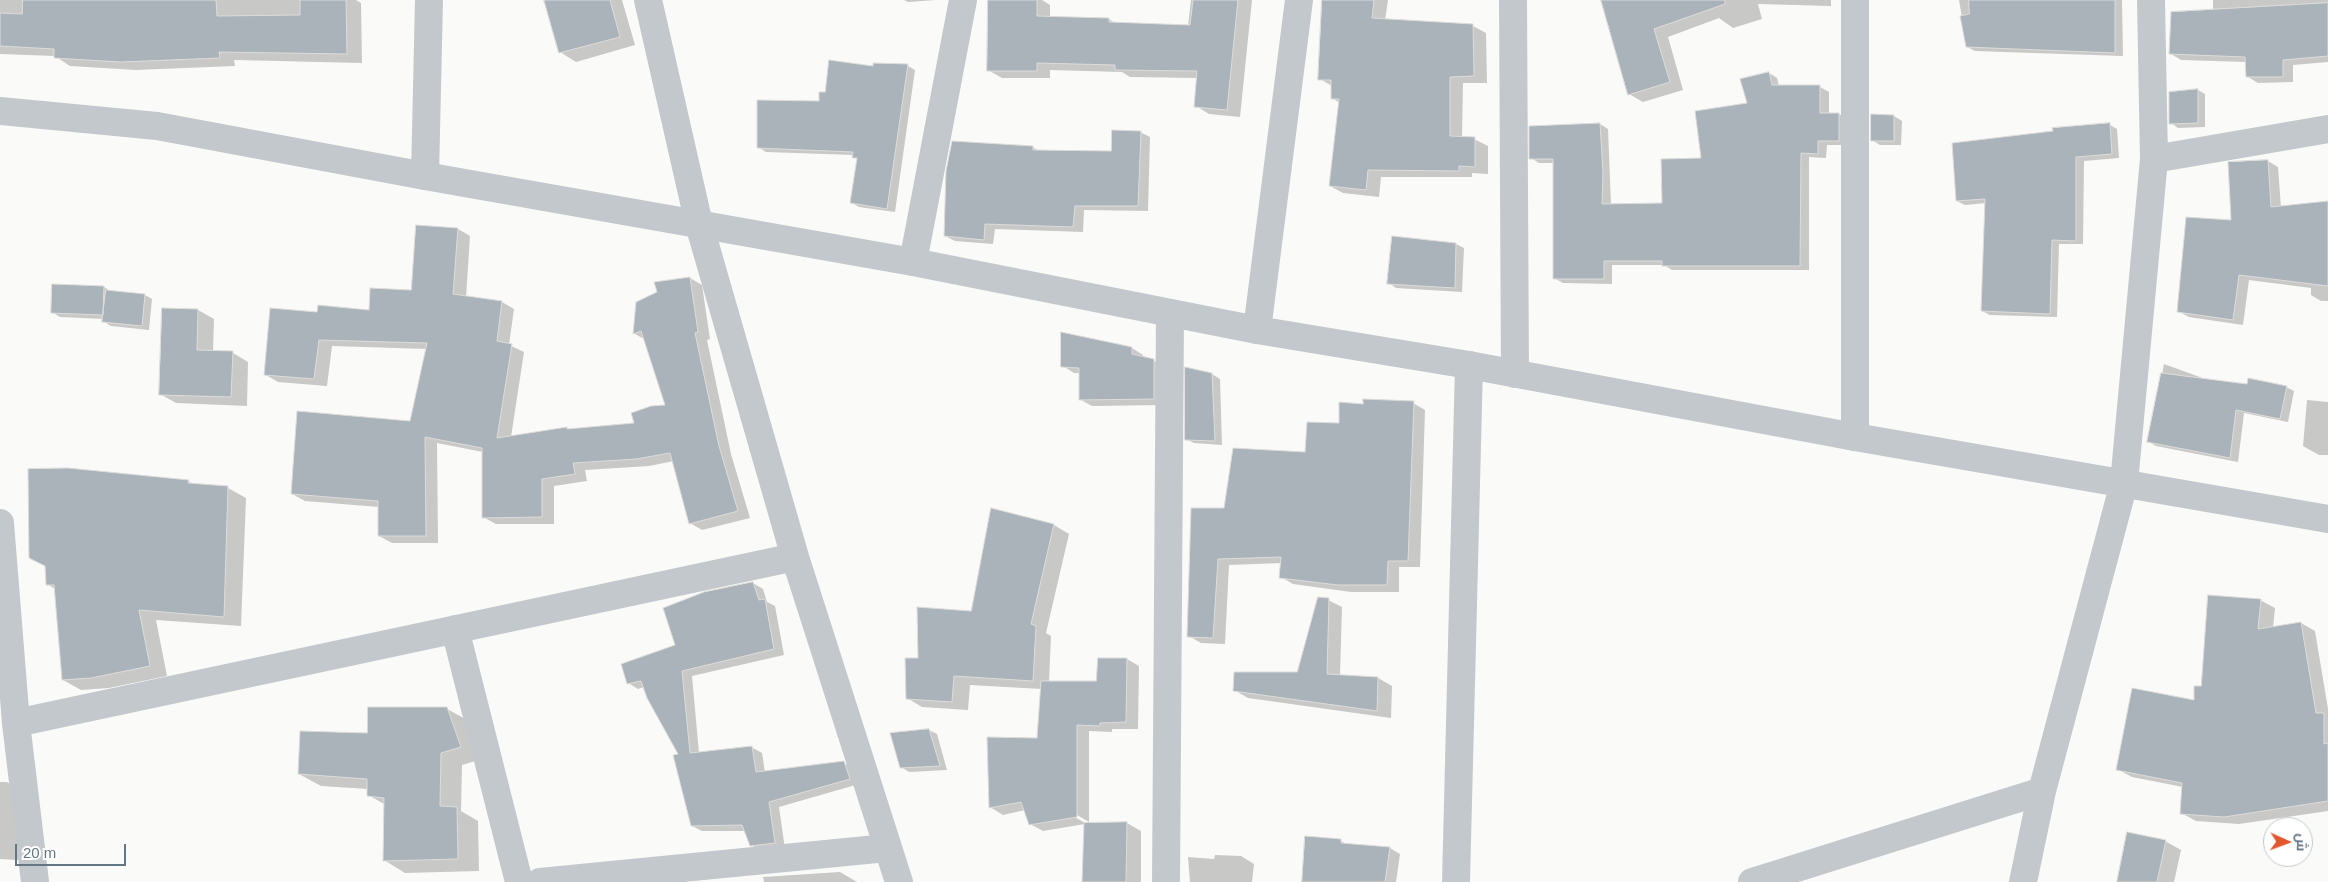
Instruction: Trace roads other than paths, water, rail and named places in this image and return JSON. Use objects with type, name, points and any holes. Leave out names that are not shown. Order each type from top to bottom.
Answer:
[{"type":"street","points":[[425,176],[429,0]]},
{"type":"street","points":[[648,0],[699,224],[795,557],[899,882]]},
{"type":"street","points":[[913,262],[962,0]]},
{"type":"street","points":[[1257,330],[1299,0]]},
{"type":"street","points":[[1513,0],[1515,374]]},
{"type":"street","points":[[1855,0],[1855,437]]},
{"type":"street","points":[[2023,882],[2042,791],[2124,483],[2154,159],[2151,0]]},
{"type":"street","points":[[0,111],[157,126],[425,176],[913,262],[1257,330],[1470,366],[1855,437],[2328,519]]},
{"type":"street","points":[[2154,159],[2328,128]]},
{"type":"street","points":[[1166,882],[1170,313]]},
{"type":"street","points":[[1456,882],[1470,366]]},
{"type":"street","points":[[0,523],[16,724],[35,882]]},
{"type":"street","points":[[16,724],[795,557]]},
{"type":"street","points":[[455,629],[519,882]]},
{"type":"street","points":[[1752,882],[2042,791]]},
{"type":"street","points":[[540,882],[887,848]]}]
